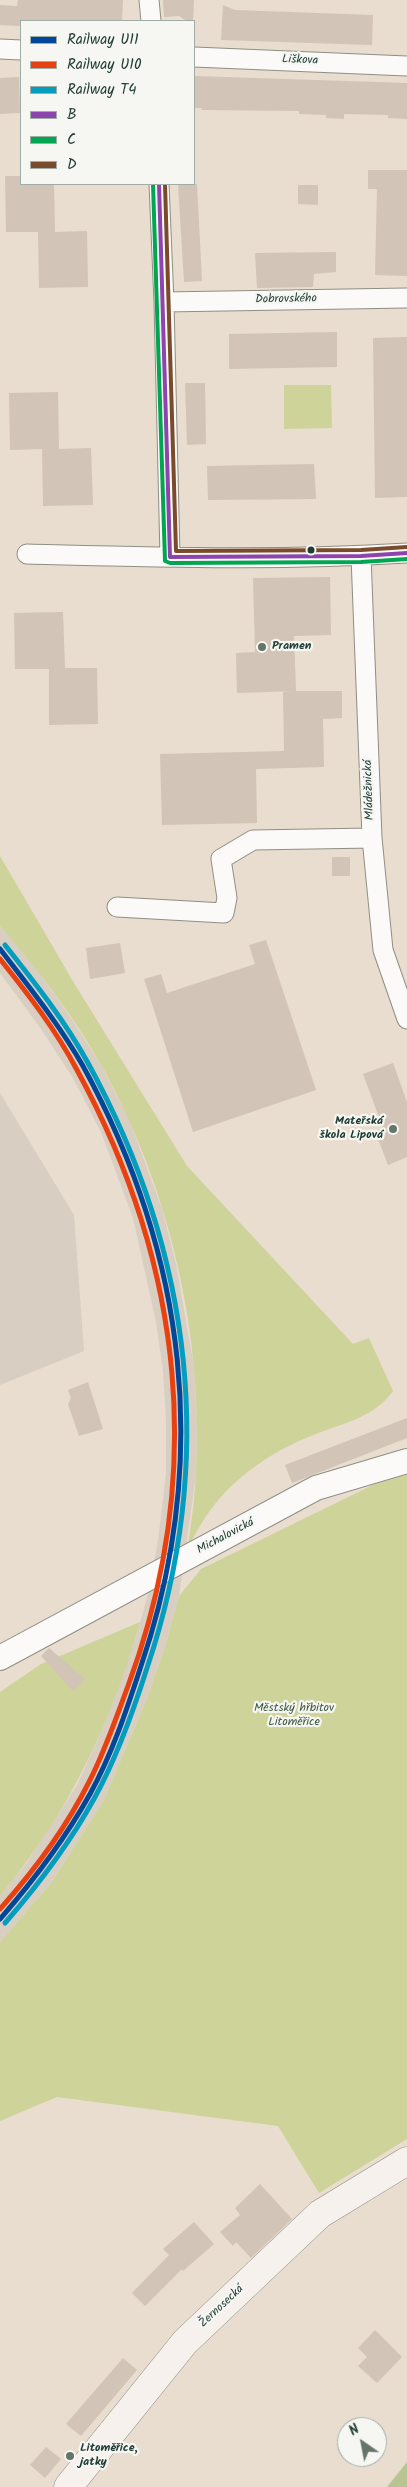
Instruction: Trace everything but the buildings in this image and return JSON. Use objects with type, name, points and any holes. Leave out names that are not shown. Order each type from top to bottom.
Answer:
[{"type":"main road","name":"Žernosecká","points":[[68,2487],[185,2342],[320,2214],[407,2161]]},
{"type":"street","points":[[149,0],[151,20]]},
{"type":"street","points":[[0,49],[20,50]]},
{"type":"street","name":"Liškova","points":[[195,57],[407,66]]},
{"type":"street","points":[[159,185],[164,302],[170,557]]},
{"type":"street","name":"Dobrovského","points":[[164,302],[407,298]]},
{"type":"street","points":[[27,554],[170,557],[361,556],[407,553]]},
{"type":"street","name":"Mládežnická","points":[[361,556],[372,838],[383,950],[407,1019]]},
{"type":"street","points":[[117,908],[224,913],[227,898],[221,859],[253,840],[372,838]]},
{"type":"street","name":"Michalovická","points":[[0,1658],[316,1488],[407,1461]]},
{"type":"shaded area","points":[[0,926],[30,960],[67,1012],[100,1063],[129,1119],[162,1209],[176,1264],[194,1367],[197,1419],[196,1475],[179,1596],[165,1647],[146,1701],[104,1800],[51,1883],[0,1942],[0,1896],[26,1864],[77,1785],[98,1739],[136,1637],[149,1590],[158,1541],[166,1473],[166,1420],[163,1371],[156,1322],[133,1218],[101,1132],[73,1078],[41,1029],[0,973]]},
{"type":"shaded area","points":[[0,1093],[74,1215],[84,1351],[0,1385]]},
{"type":"green space","points":[[284,385],[331,385],[332,428],[284,429]]},
{"type":"green space","points":[[0,856],[74,983],[187,1166],[353,1344],[369,1338],[393,1391],[376,1408],[366,1414],[284,1448],[246,1473],[215,1504],[188,1546],[196,1474],[197,1421],[194,1368],[177,1262],[163,1210],[145,1159],[124,1110],[100,1063],[78,1027],[53,992],[0,926]]},
{"type":"green space","name":"Městský hřbitov Litoměřice","points":[[407,1474],[407,2139],[319,2193],[278,2126],[57,2097],[0,2121],[0,1942],[51,1883],[104,1800],[146,1701],[165,1647],[179,1596],[201,1569],[377,1483]]},
{"type":"green space","points":[[140,1622],[116,1696],[85,1766],[46,1834],[0,1896],[0,1692],[41,1664]]},
{"type":"green space","points":[[407,2462],[407,2487],[387,2487]]},
{"type":"rail line","name":"T4","points":[[5,945],[60,1017],[79,1047],[124,1136],[151,1209],[171,1284],[183,1360],[187,1436],[182,1513],[169,1590],[147,1668],[130,1718],[95,1797],[75,1831],[53,1863],[5,1923]]},
{"type":"rail line","name":"U11","points":[[0,949],[54,1021],[83,1066],[118,1138],[146,1211],[166,1285],[177,1360],[181,1436],[176,1512],[163,1589],[130,1699],[105,1763],[90,1794],[60,1843],[0,1919]]},
{"type":"rail line","name":"U10","points":[[0,959],[31,999],[69,1055],[113,1144],[141,1219],[161,1295],[172,1372],[174,1450],[168,1528],[153,1607],[115,1722],[95,1770],[70,1816],[25,1880],[0,1909]]},
{"type":"transit line","name":"C","points":[[153,185],[165,561],[170,563],[361,562],[407,559]]},
{"type":"transit line","name":"B","points":[[159,185],[170,557],[361,556],[407,553]]},
{"type":"transit line","name":"D","points":[[165,185],[176,551],[361,550],[407,547]]},
{"type":"place","name":"Pramen","points":[[262,647]]},
{"type":"place","name":"Mateřská škola Lipová","points":[[393,1129]]},
{"type":"place","name":"Litoměřice, jatky","points":[[70,2456]]}]
